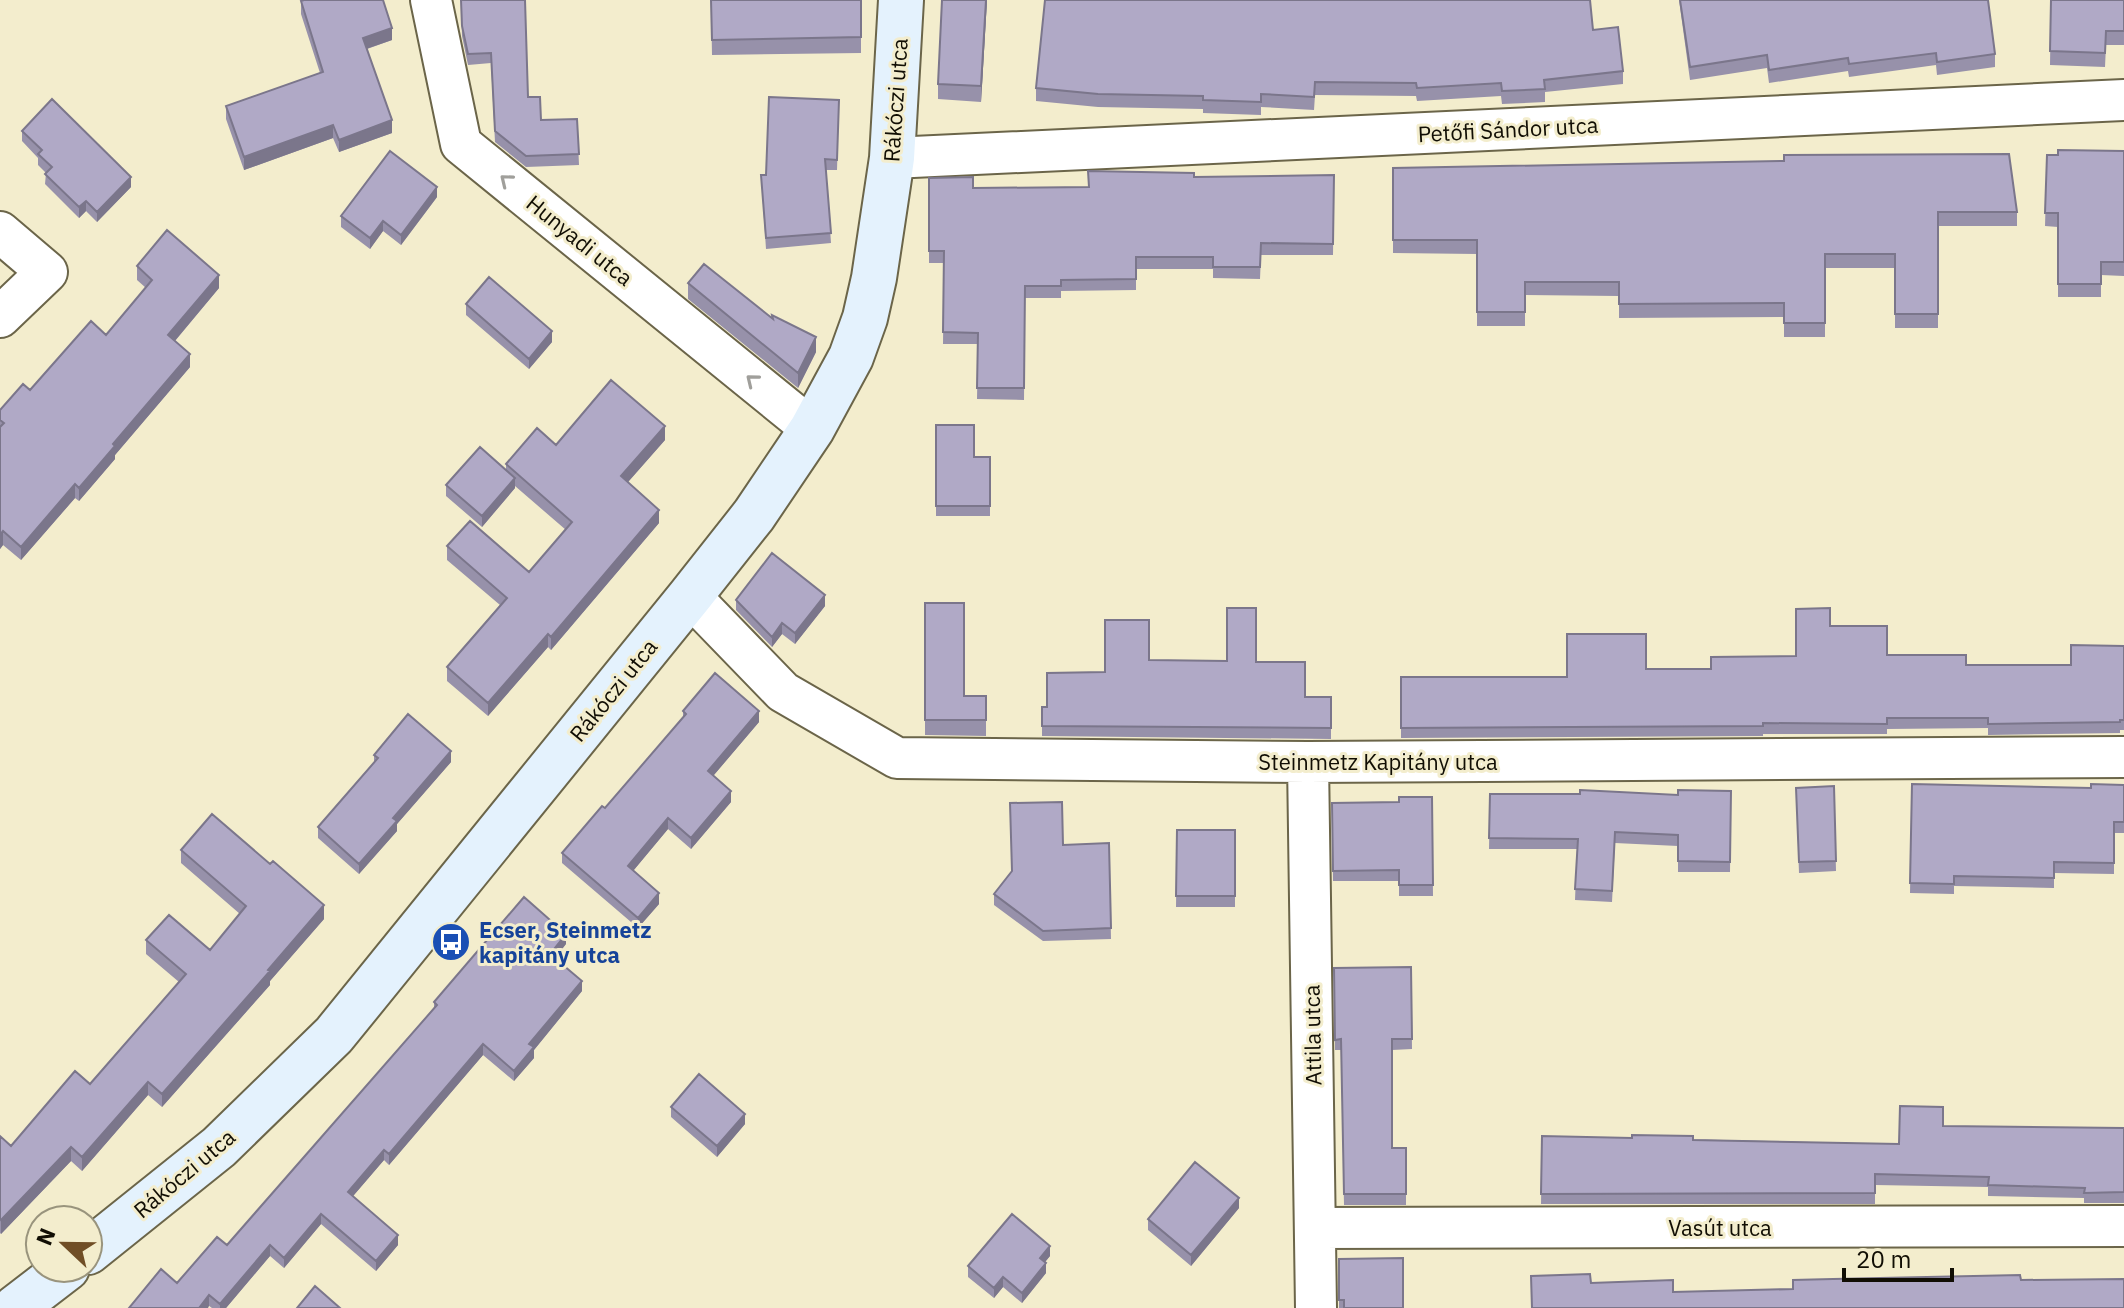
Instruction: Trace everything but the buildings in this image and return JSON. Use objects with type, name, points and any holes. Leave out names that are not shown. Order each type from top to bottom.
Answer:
[{"type":"main road","name":"Rákóczi utca","points":[[104,1239],[219,1147],[334,1035],[754,515],[812,429],[851,357],[865,318],[892,158],[901,0]]},
{"type":"main road","points":[[15,1308],[46,1284]]},
{"type":"street","name":"Hunyadi utca","points":[[431,0],[461,144],[812,429]]},
{"type":"street","name":"Petőfi Sándor utca","points":[[892,158],[2124,100]]},
{"type":"street","points":[[0,232],[47,272],[0,317]]},
{"type":"street","name":"Steinmetz Kapitány utca","points":[[690,596],[783,692],[897,758],[1308,762],[2124,757]]},
{"type":"street","name":"Attila utca","points":[[1308,762],[1316,1308]]},
{"type":"street","name":"Vasút utca","points":[[1315,1228],[2124,1226]]},
{"type":"place","name":"Ecser, Steinmetz kapitány utca","points":[[451,942]]}]
